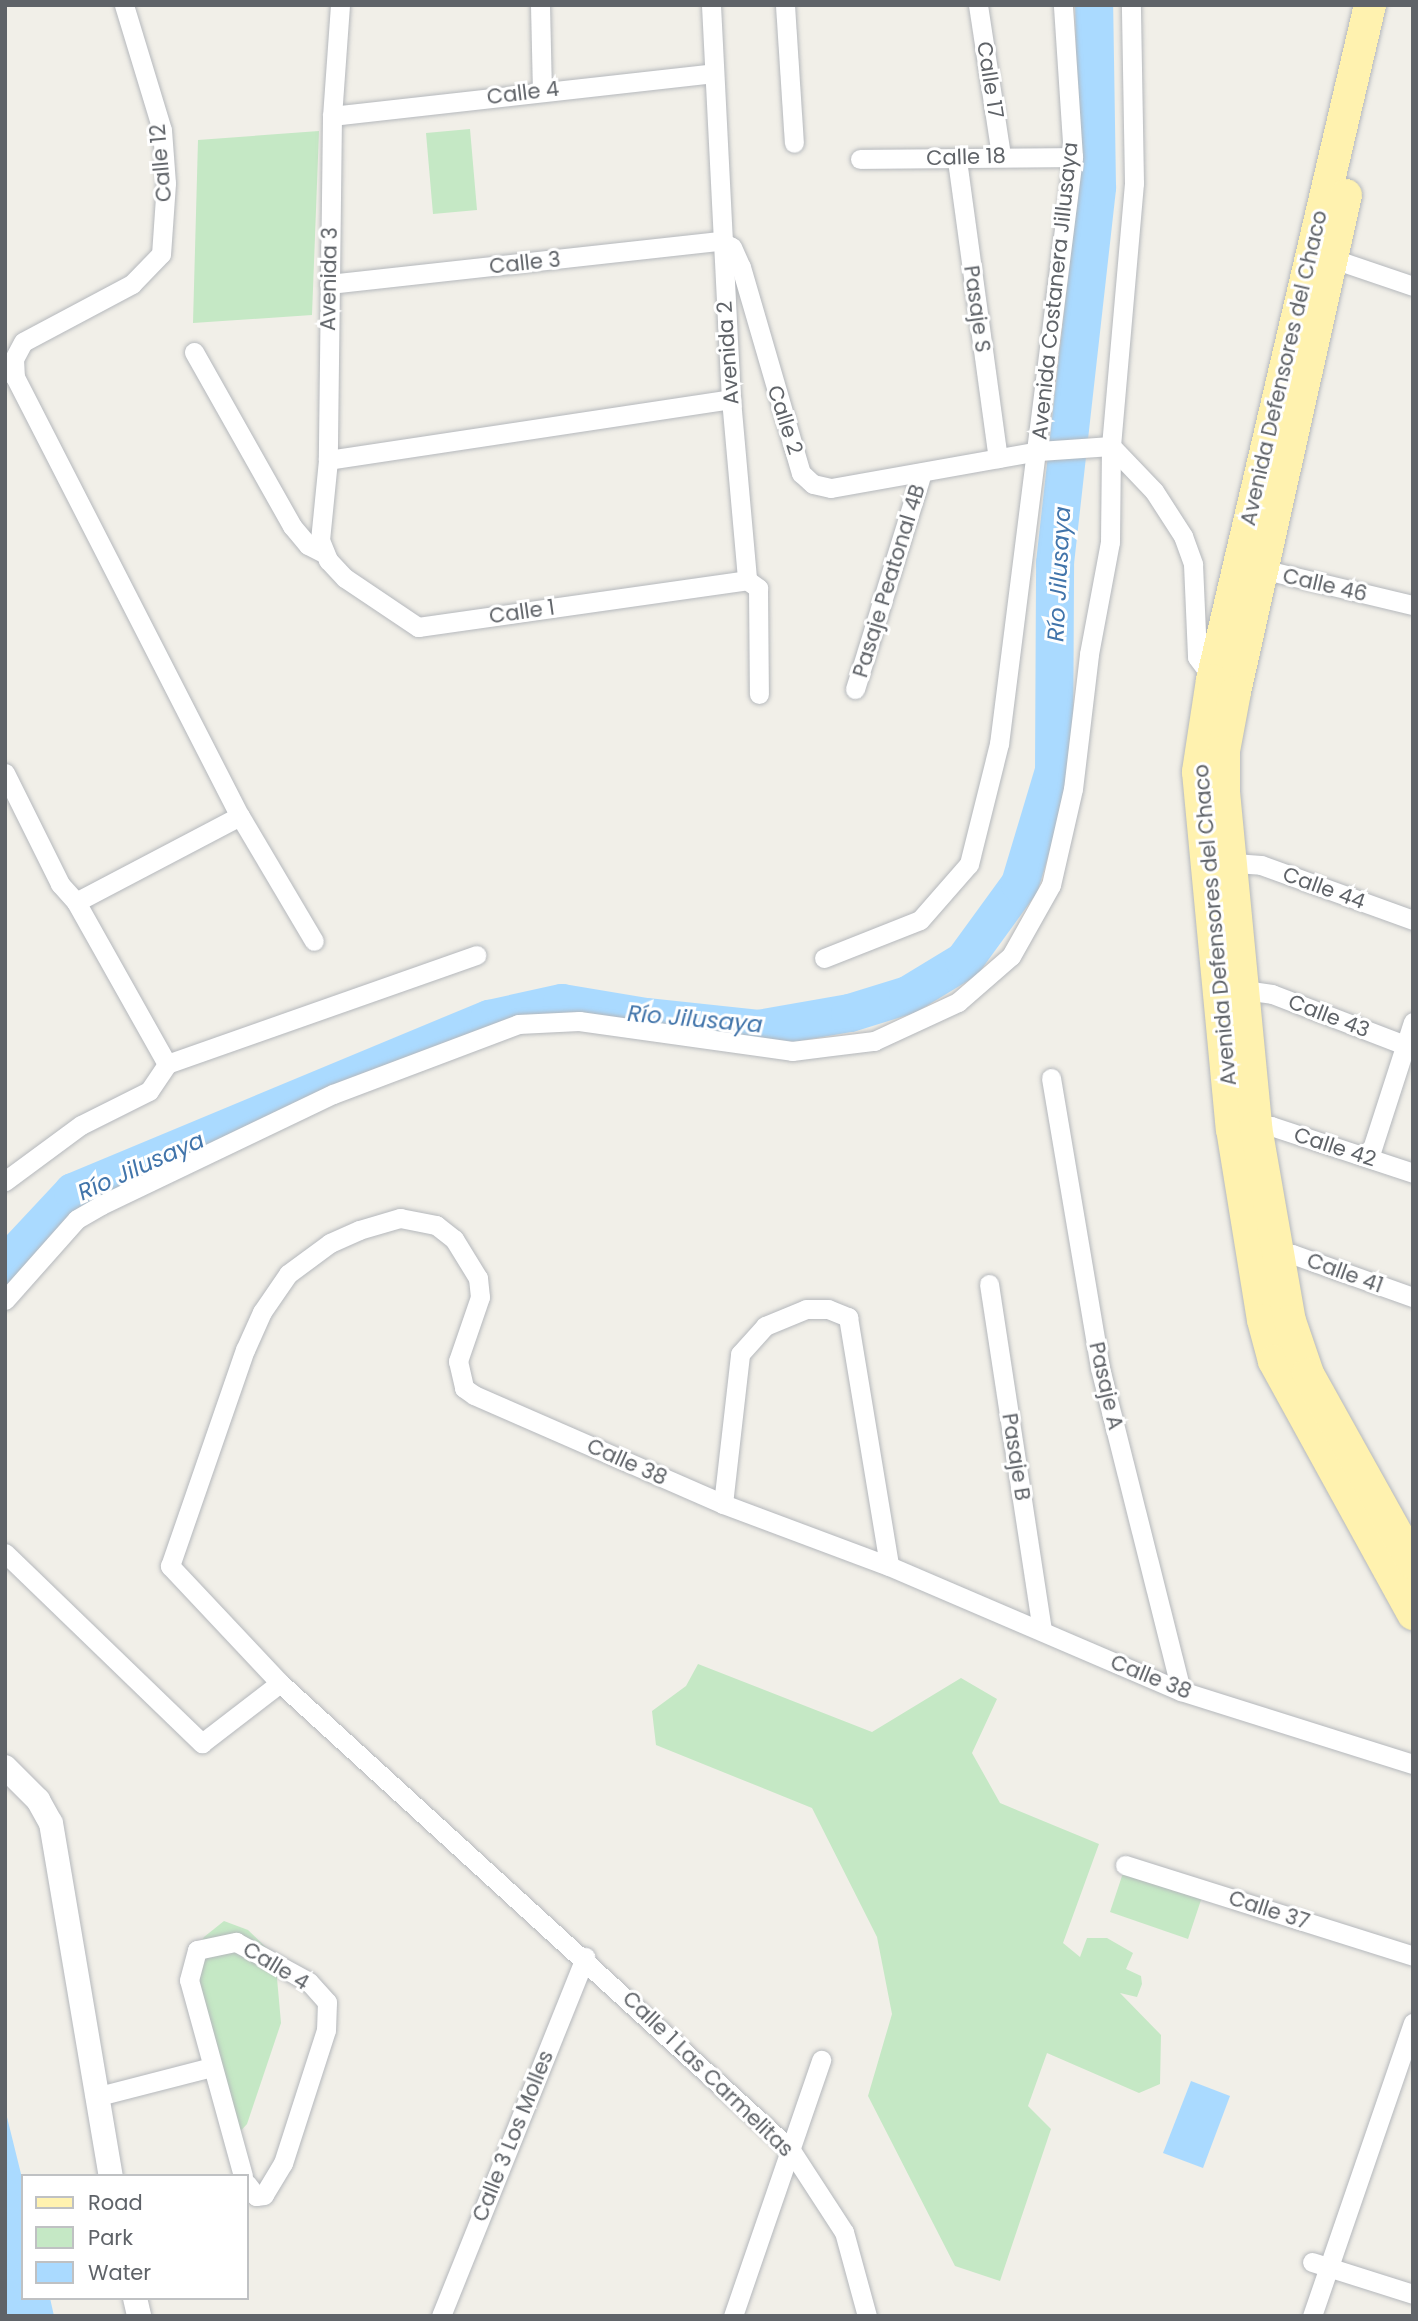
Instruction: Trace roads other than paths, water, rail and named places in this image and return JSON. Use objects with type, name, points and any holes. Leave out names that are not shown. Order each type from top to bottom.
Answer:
[{"type":"main road","name":"Avenida Defensores del Chaco","points":[[1359,94],[1370,5]]},
{"type":"main road","name":"Avenida Defensores del Chaco","points":[[1389,5],[1359,94],[1252,566],[1223,686],[1198,772],[1222,864],[1244,1128],[1265,1258],[1274,1361],[1413,1614]]},
{"type":"main road","name":"Avenida Defensores del Chaco","points":[[1265,1258],[1308,1374],[1413,1563]]},
{"type":"street","name":"Calle 12","points":[[124,5],[162,130],[166,183],[161,254],[144,277],[23,342],[14,359],[15,377],[240,816]]},
{"type":"street","name":"Avenida 3","points":[[323,552],[327,460],[332,116],[340,5]]},
{"type":"street","points":[[540,5],[542,90]]},
{"type":"street","name":"Avenida 2","points":[[711,5],[720,241],[731,399],[747,580],[758,588],[759,694]]},
{"type":"street","points":[[785,5],[794,143]]},
{"type":"street","name":"Calle 17","points":[[978,5],[1001,155]]},
{"type":"street","name":"Avenida Costanera Jillusaya","points":[[824,958],[920,920],[969,864],[999,744],[1049,449],[1073,157],[1063,5]]},
{"type":"street","points":[[5,1300],[77,1219],[101,1205],[333,1094],[517,1024],[579,1021],[792,1051],[874,1041],[958,1002],[1011,956],[1051,885],[1073,789],[1089,654],[1110,542],[1111,446],[1134,183],[1131,5]]},
{"type":"street","name":"Calle 4","points":[[332,116],[542,90],[714,73]]},
{"type":"street","name":"Calle 18","points":[[860,159],[957,160],[1001,155],[1073,157]]},
{"type":"street","name":"Pasaje S","points":[[957,160],[998,458]]},
{"type":"street","name":"Calle 2","points":[[720,241],[732,247],[741,267],[801,472],[813,484],[831,488],[1049,449],[1111,446]]},
{"type":"street","name":"Calle 3","points":[[329,284],[720,241]]},
{"type":"street","points":[[1321,255],[1413,286]]},
{"type":"street","name":"Calle 1","points":[[194,352],[292,526],[308,545],[323,552],[345,578],[418,627],[747,580]]},
{"type":"street","points":[[327,460],[731,399]]},
{"type":"street","points":[[1111,446],[1154,491],[1183,536],[1193,564],[1197,657],[1223,686]]},
{"type":"street","name":"Pasaje Peatonal 4B","points":[[855,689],[922,473]]},
{"type":"street","name":"Calle 46","points":[[1252,566],[1413,605]]},
{"type":"street","points":[[5,773],[60,884],[76,902],[167,1064]]},
{"type":"street","points":[[76,902],[240,816],[314,941]]},
{"type":"street","name":"Calle 44","points":[[1222,864],[1261,865],[1413,920]]},
{"type":"street","points":[[5,1181],[81,1125],[149,1091],[167,1064],[476,955]]},
{"type":"street","name":"Calle 43","points":[[1233,990],[1272,994],[1410,1047]]},
{"type":"street","points":[[1368,1158],[1410,1047],[1413,1022]]},
{"type":"street","name":"Pasaje A","points":[[1051,1078],[1100,1368],[1181,1690]]},
{"type":"street","name":"Calle 42","points":[[1244,1128],[1271,1126],[1413,1173]]},
{"type":"street","name":"Calle 38","points":[[170,1566],[245,1350],[274,1292],[297,1266],[330,1242],[400,1218],[436,1226],[454,1240],[478,1278],[477,1309],[458,1361],[464,1388],[723,1504],[889,1566],[1181,1690],[1413,1764]]},
{"type":"street","name":"Calle 41","points":[[1265,1258],[1292,1254],[1413,1297]]},
{"type":"street","name":"Pasaje B","points":[[989,1284],[1042,1630]]},
{"type":"street","points":[[723,1504],[740,1354],[765,1326],[806,1309],[828,1309],[848,1317],[889,1566]]},
{"type":"street","points":[[5,1553],[202,1743],[280,1683]]},
{"type":"street","name":"Calle 1 Las Carmelitas","points":[[170,1566],[280,1683],[585,1956],[790,2148],[844,2232],[867,2316]]},
{"type":"street","points":[[5,1767],[38,1800],[58,1853],[95,2097],[111,2174]]},
{"type":"street","name":"Calle 37","points":[[1125,1865],[1413,1956]]},
{"type":"street","name":"Calle 4","points":[[242,2174],[189,1980],[197,1950],[236,1942],[309,1982],[327,2001],[326,2030],[283,2163],[264,2195],[256,2196],[248,2185]]},
{"type":"street","name":"Calle 3 Los Molles","points":[[441,2316],[585,1956]]},
{"type":"street","points":[[1312,2316],[1413,2023]]},
{"type":"street","points":[[733,2316],[821,2060]]},
{"type":"street","points":[[95,2097],[212,2067]]},
{"type":"street","points":[[1312,2262],[1413,2294]]},
{"type":"water","points":[[1191,2081],[1230,2096],[1203,2168],[1163,2153]]},
{"type":"water","points":[[5,2109],[21,2174],[21,2300],[50,2300],[54,2316],[5,2316]]},
{"type":"waterway","name":"Río Jilusaya","points":[[5,1265],[73,1192],[489,1019],[562,1003],[646,1017],[758,1029],[850,1013],[908,995],[964,961],[1020,884],[1054,771],[1055,563],[1097,187],[1094,5]]}]
